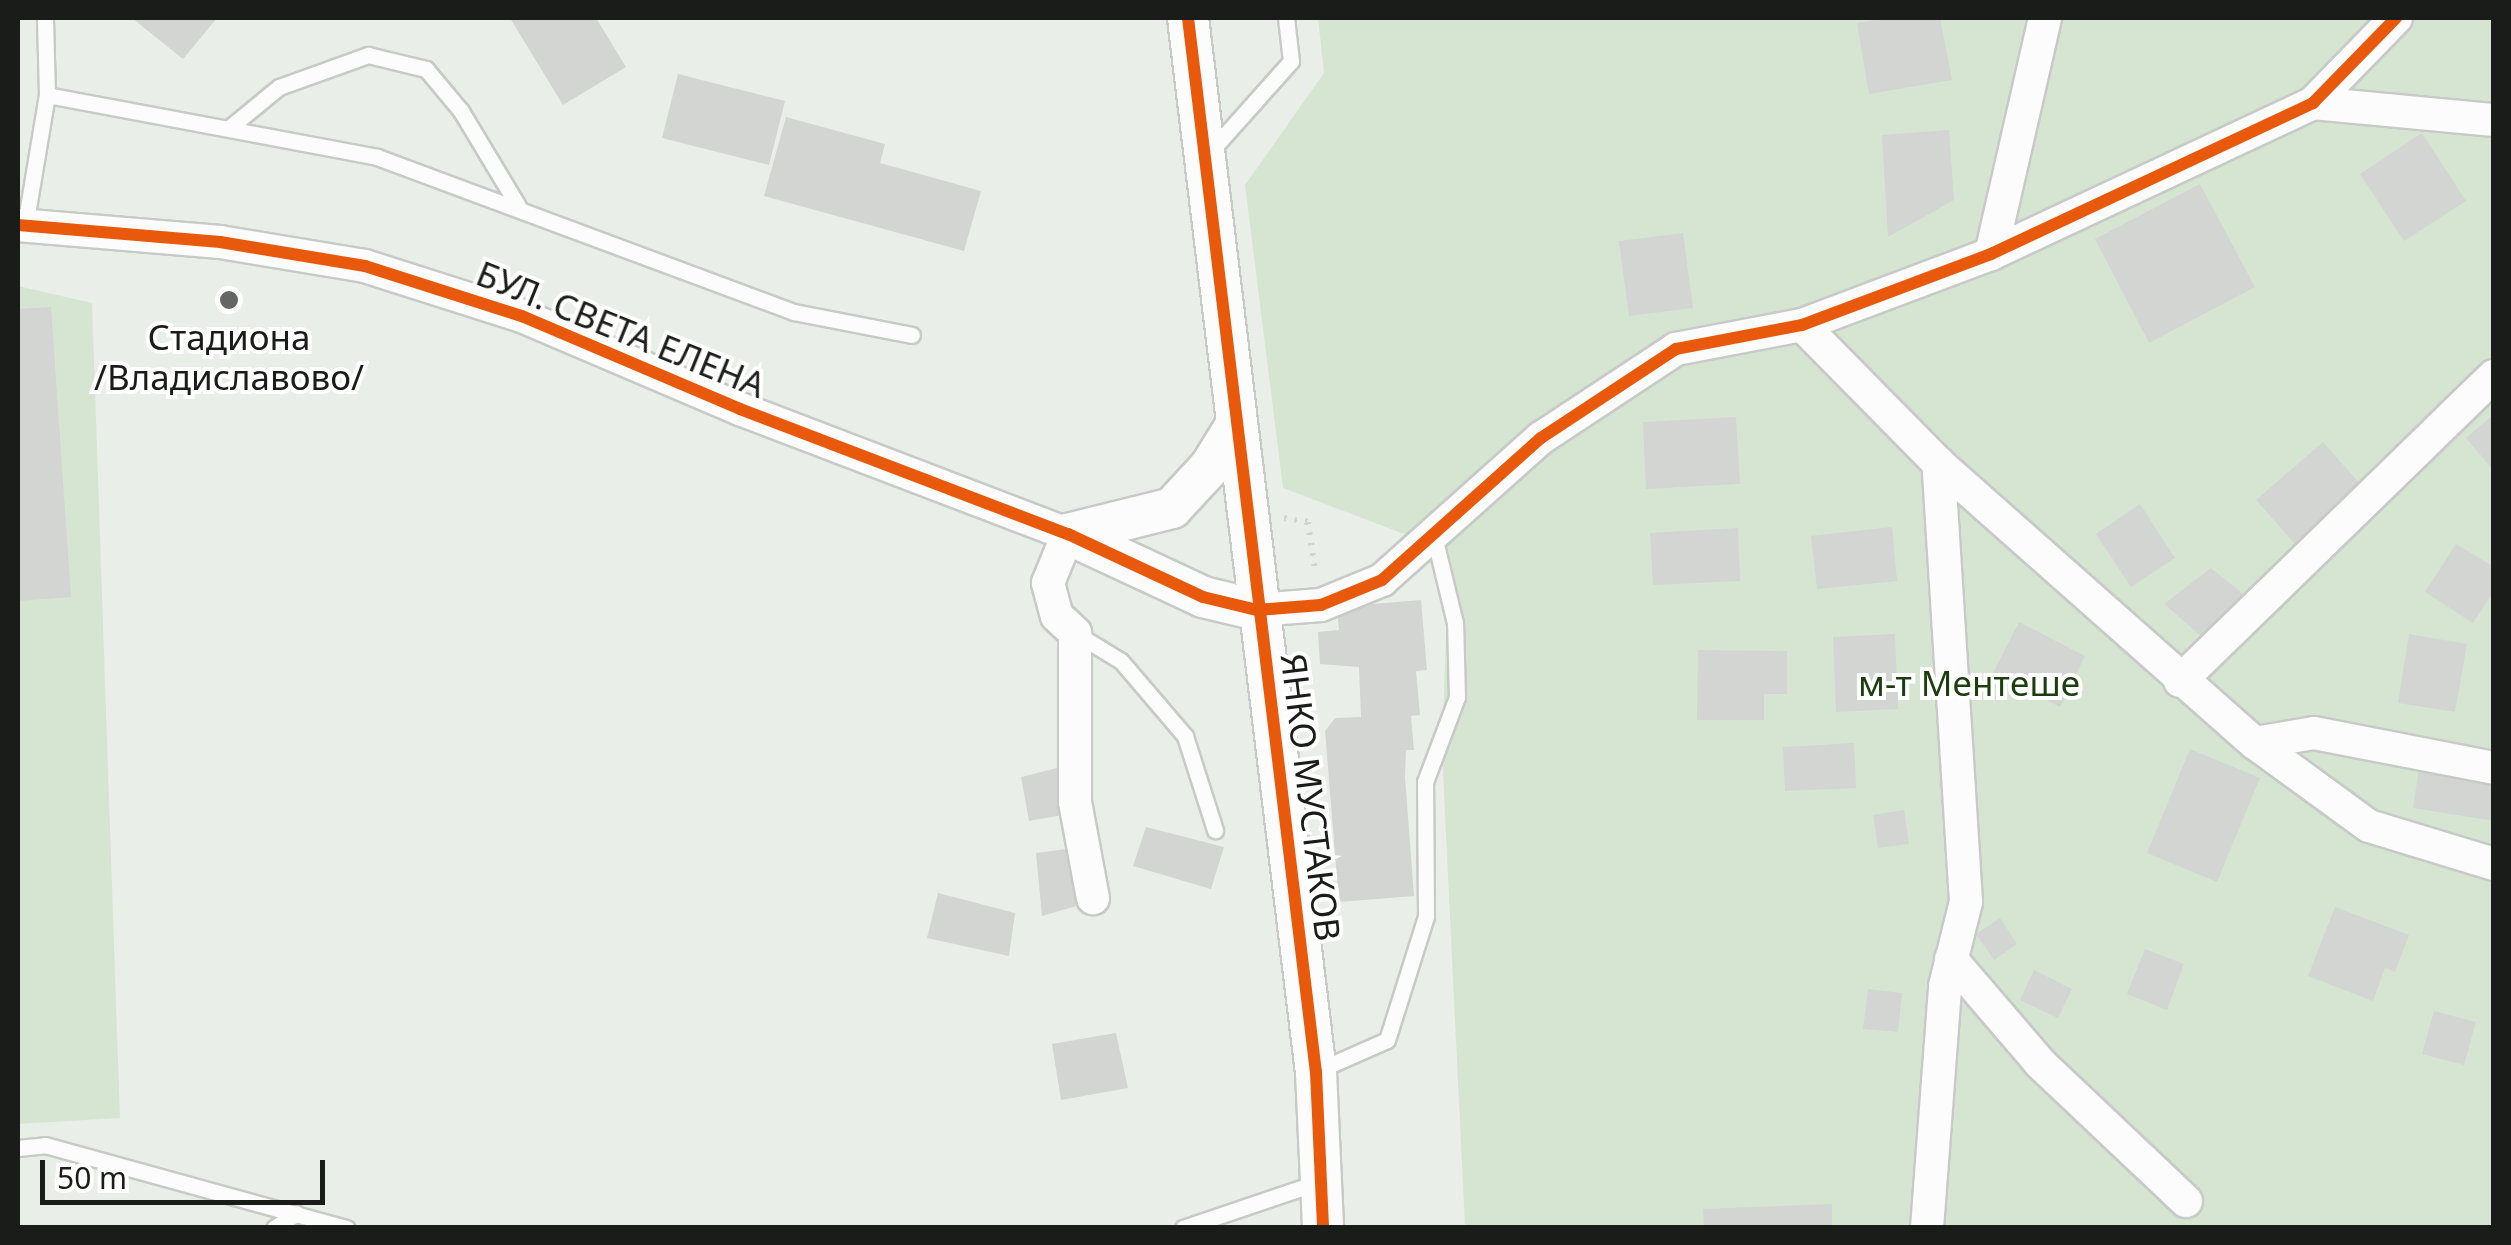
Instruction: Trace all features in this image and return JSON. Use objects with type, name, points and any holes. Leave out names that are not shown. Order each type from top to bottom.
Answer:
[{"type":"street","name":"ЯНКО МУСТАКОВ","points":[[1188,18],[1256,610],[1316,1072],[1323,1228]]},
{"type":"street","points":[[1990,254],[2046,18]]},
{"type":"street","points":[[1068,534],[1203,597],[1256,610],[1321,606],[1382,580],[1541,438],[1676,348],[1802,326],[1990,254],[2313,104],[2396,18]]},
{"type":"street","points":[[2313,104],[2494,120]]},
{"type":"street","name":"БУЛ. СВЕТА ЕЛЕНА","points":[[21,226],[220,242],[365,266],[522,316],[740,410],[1068,534]]},
{"type":"street","points":[[1802,326],[1938,464],[2180,682],[2255,743],[2370,826],[2494,864]]},
{"type":"street","points":[[2180,682],[2494,376]]},
{"type":"street","points":[[1068,534],[1172,508],[1210,467],[1236,425]]},
{"type":"street","points":[[1927,1228],[1951,959],[1966,902],[1938,464]]},
{"type":"street","points":[[1068,534],[1048,584],[1056,616],[1075,633],[1072,770],[1093,898]]},
{"type":"street","points":[[2255,743],[2314,733],[2494,768]]},
{"type":"street","points":[[1951,959],[2040,1063],[2186,1202]]},
{"type":"lane","points":[[21,226],[47,95],[46,18]]},
{"type":"lane","points":[[1206,156],[1292,61],[1286,18]]},
{"type":"lane","points":[[228,128],[279,88],[368,56],[426,69],[461,111],[518,206]]},
{"type":"lane","points":[[47,95],[377,157],[518,206],[794,312],[912,335]]},
{"type":"lane","points":[[1316,1072],[1387,1040],[1426,916],[1425,782],[1457,697],[1455,623],[1434,536]]},
{"type":"lane","points":[[1075,633],[1121,661],[1185,736],[1215,830]]},
{"type":"lane","points":[[18,1148],[45,1145],[346,1228]]},
{"type":"lane","points":[[1183,1228],[1323,1181]]},
{"type":"lane","points":[[274,1228],[298,1213]]},
{"type":"path","points":[[1248,521],[1294,516],[1308,522],[1321,606]]},
{"type":"green space","name":"м-т Ментeше","points":[[1318,18],[2493,18],[2493,1227],[1465,1227],[1442,752],[1449,551],[1283,488],[1245,185],[1324,73]]},
{"type":"green space","points":[[18,286],[92,303],[120,1118],[18,1124]]},
{"type":"building","points":[[132,18],[217,18],[183,59]]},
{"type":"building","points":[[510,18],[596,18],[626,67],[563,105]]},
{"type":"building","points":[[1887,18],[1940,18],[1952,80],[1869,94],[1857,23]]},
{"type":"building","points":[[678,74],[785,101],[769,165],[662,138]]},
{"type":"building","points":[[786,117],[885,144],[880,163],[981,191],[964,251],[764,196]]},
{"type":"building","points":[[1949,130],[1954,200],[1888,237],[1882,135]]},
{"type":"building","points":[[2422,133],[2466,201],[2404,241],[2360,174]]},
{"type":"building","points":[[2200,184],[2255,287],[2149,343],[2095,239]]},
{"type":"building","points":[[1683,233],[1693,308],[1629,316],[1619,241]]},
{"type":"building","points":[[51,307],[71,597],[18,601],[18,309]]},
{"type":"building","points":[[2494,414],[2494,471],[2466,438]]},
{"type":"building","points":[[1736,417],[1740,484],[1646,489],[1643,422]]},
{"type":"building","points":[[2323,442],[2362,486],[2295,544],[2256,500]]},
{"type":"building","points":[[2140,504],[2175,558],[2131,587],[2096,534]]},
{"type":"building","points":[[1892,527],[1897,581],[1817,589],[1811,536]]},
{"type":"building","points":[[1738,528],[1740,581],[1653,585],[1650,533]]},
{"type":"building","points":[[2456,544],[2494,567],[2494,591],[2473,623],[2425,592]]},
{"type":"building","points":[[2211,568],[2253,602],[2209,643],[2164,604]]},
{"type":"building","points":[[1421,600],[1427,670],[1416,671],[1420,715],[1411,716],[1414,750],[1406,750],[1405,777],[1414,896],[1339,902],[1325,731],[1335,718],[1361,717],[1359,667],[1320,664],[1318,632],[1339,630],[1337,607]]},
{"type":"building","points":[[2019,622],[2085,656],[2060,707],[1993,673]]},
{"type":"building","points":[[1895,634],[1898,709],[1836,712],[1833,637]]},
{"type":"building","points":[[2409,634],[2467,644],[2455,712],[2398,703]]},
{"type":"building","points":[[1698,650],[1787,651],[1787,694],[1764,694],[1764,720],[1697,720]]},
{"type":"building","points":[[1854,743],[1856,788],[1785,791],[1783,747]]},
{"type":"building","points":[[2190,749],[2260,778],[2217,882],[2147,853]]},
{"type":"building","points":[[1065,766],[1074,813],[1029,821],[1021,777]]},
{"type":"building","points":[[2419,768],[2494,779],[2494,821],[2413,808]]},
{"type":"building","points":[[1904,810],[1909,844],[1878,848],[1873,815]]},
{"type":"building","points":[[1146,827],[1224,847],[1211,889],[1133,866]]},
{"type":"building","points":[[1082,847],[1090,902],[1042,916],[1036,853]]},
{"type":"building","points":[[938,893],[1015,913],[1009,956],[927,938]]},
{"type":"building","points":[[2335,907],[2409,935],[2395,972],[2385,968],[2373,1001],[2308,976]]},
{"type":"building","points":[[2000,918],[2017,944],[1994,960],[1976,934]]},
{"type":"building","points":[[2145,949],[2184,964],[2167,1010],[2127,994]]},
{"type":"building","points":[[2034,970],[2072,989],[2058,1018],[2020,1000]]},
{"type":"building","points":[[1868,989],[1902,993],[1898,1032],[1863,1029]]},
{"type":"building","points":[[2434,1011],[2476,1022],[2464,1065],[2422,1054]]},
{"type":"building","points":[[1116,1033],[1128,1088],[1061,1100],[1052,1044]]},
{"type":"building","points":[[1832,1204],[1832,1228],[1704,1228],[1703,1209]]},
{"type":"cycle path","points":[[1188,18],[1316,1072],[1323,1228]]},
{"type":"cycle path","points":[[18,225],[220,242],[365,266],[522,316],[740,409],[1068,534],[1203,597],[1257,610],[1321,605],[1382,580],[1541,438],[1676,349],[1802,325],[1991,254],[2313,103],[2396,18]]},
{"type":"place","name":"Стадиона /Владиславово/","points":[[229,300]]}]
